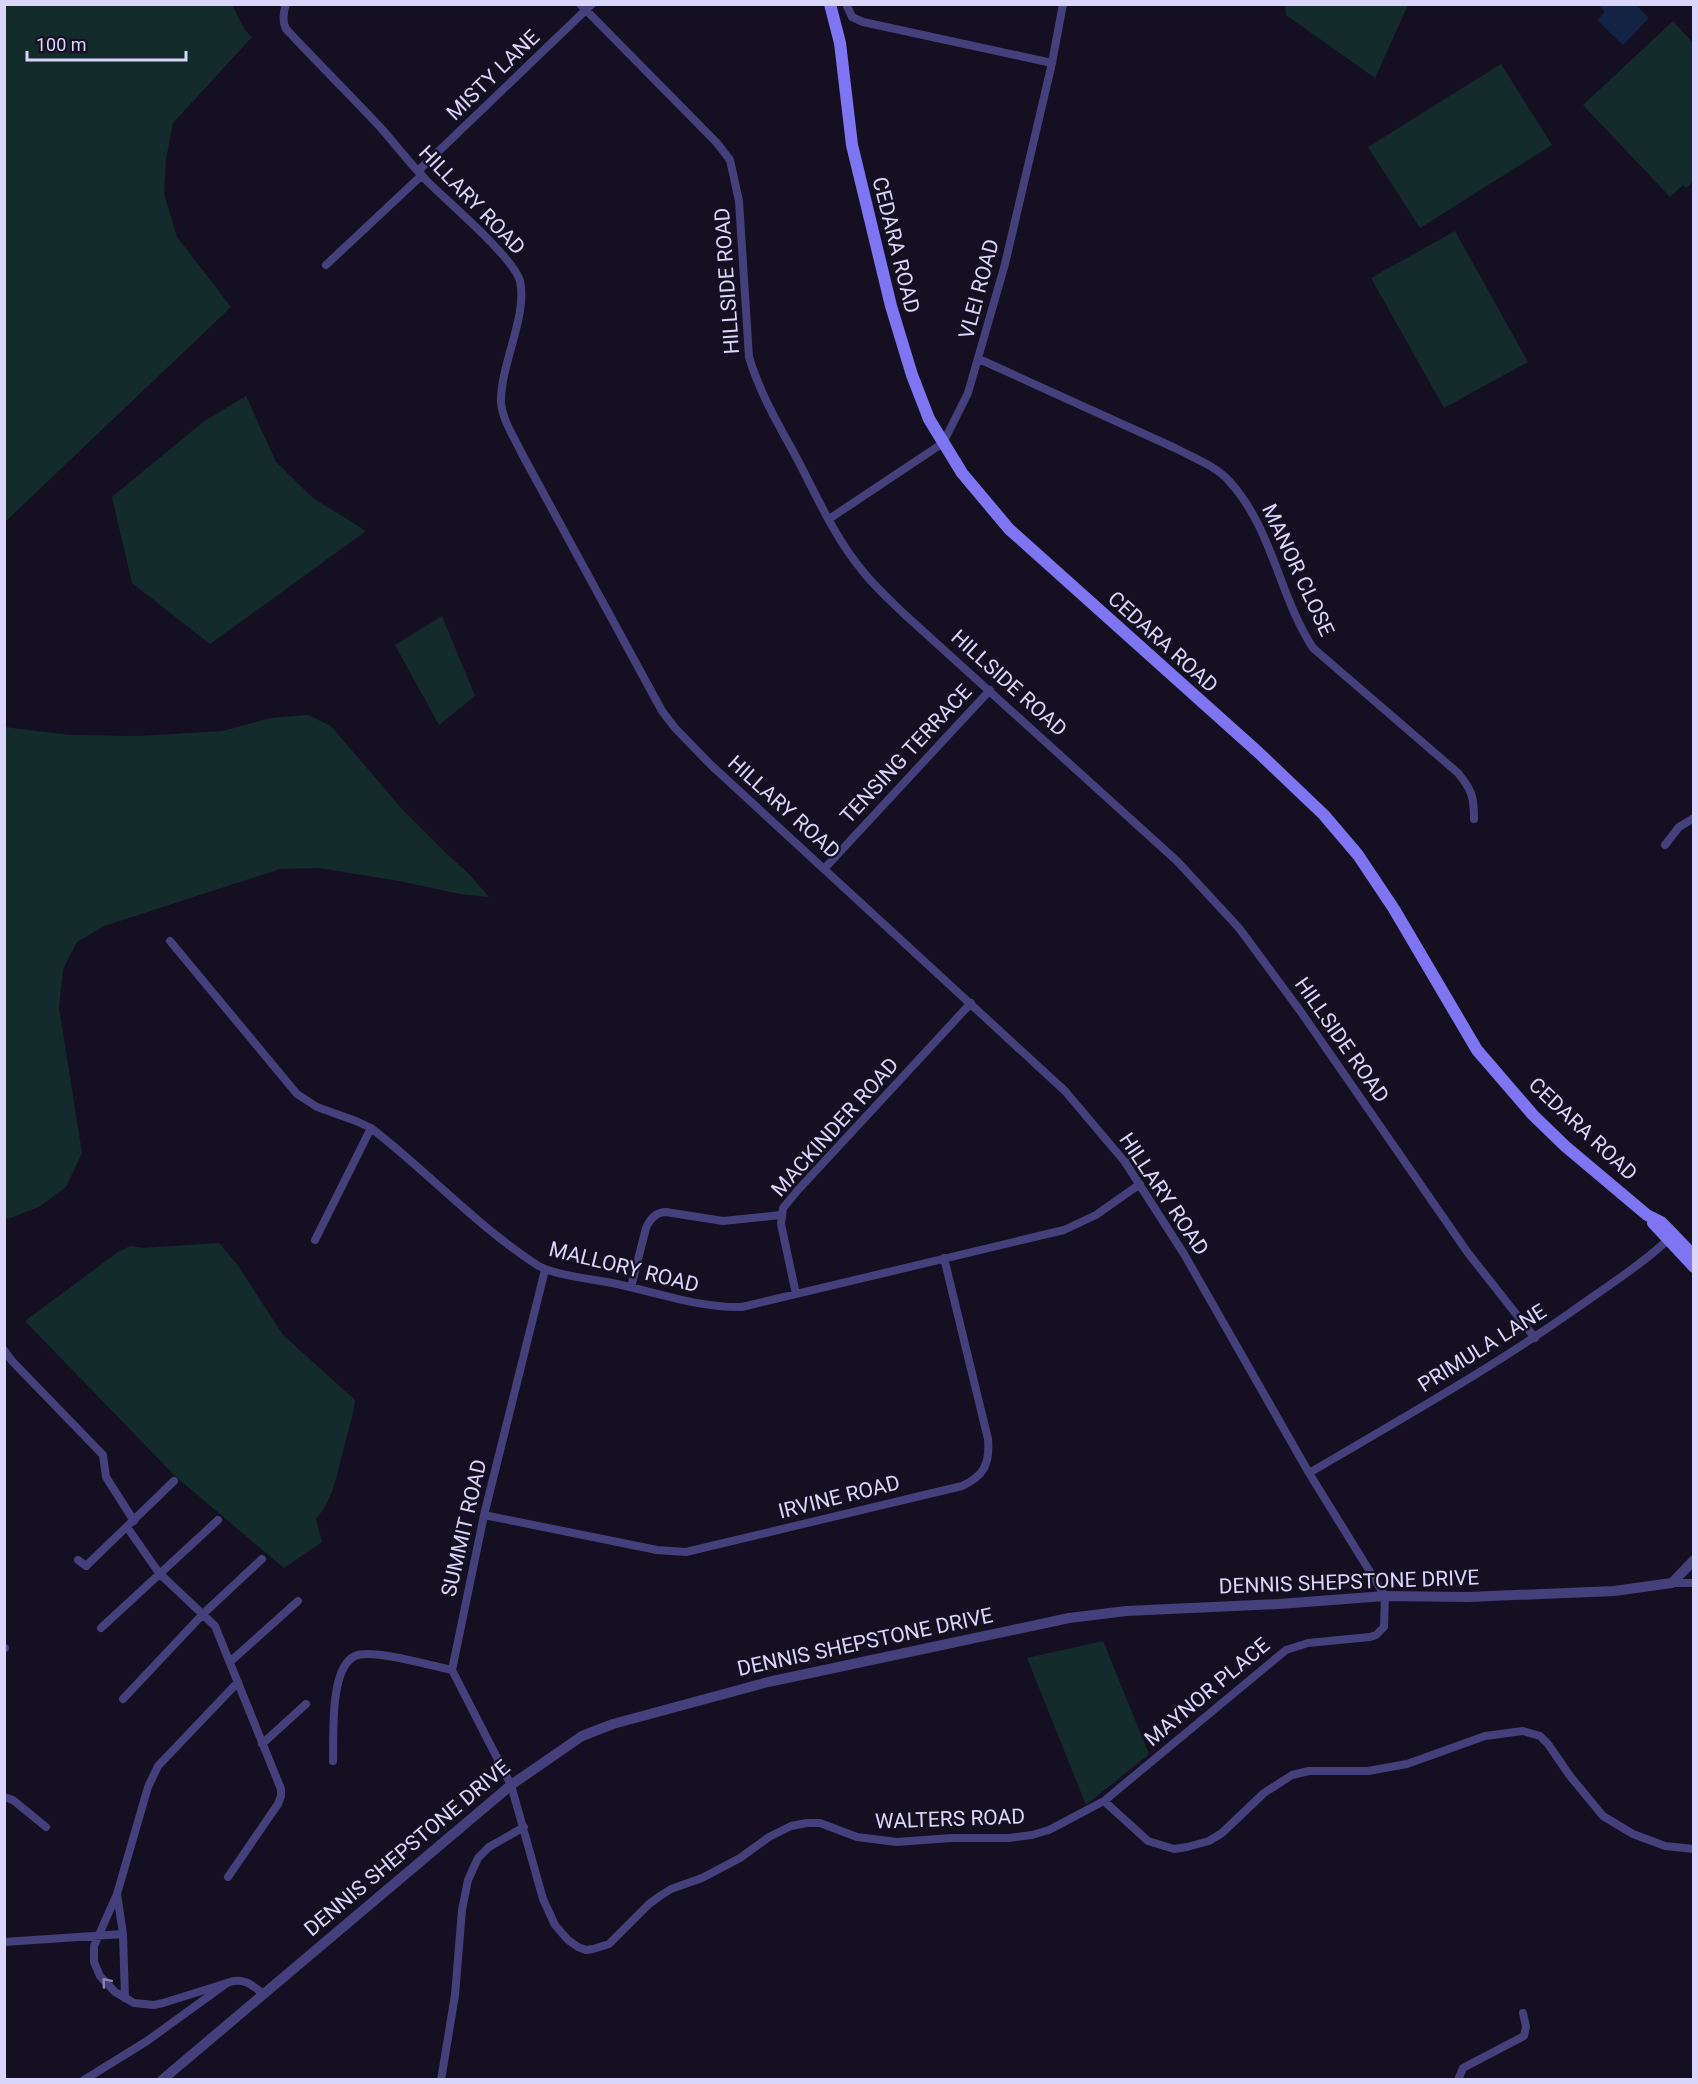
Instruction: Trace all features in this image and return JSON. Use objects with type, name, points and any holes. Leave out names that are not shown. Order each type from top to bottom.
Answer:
[{"type":"main road","name":"CEDARA ROAD","points":[[830,4],[840,43],[854,155],[891,306],[912,375],[929,419],[968,481],[1009,529],[1259,753],[1324,816],[1358,855],[1395,909],[1477,1050],[1533,1115],[1565,1146],[1647,1215],[1661,1222],[1670,1238],[1694,1267]]},
{"type":"main road","name":"CEDARA ROAD","points":[[1670,1238],[1694,1256]]},
{"type":"street","name":"HILLARY ROAD","points":[[286,4],[283,16],[286,29],[381,128],[420,173],[486,238],[518,275],[522,290],[502,384],[501,403],[504,414],[521,452],[662,711],[689,744],[1065,1091],[1125,1162],[1184,1254],[1309,1473],[1385,1596]]},
{"type":"street","name":"VLEI ROAD","points":[[944,443],[968,393],[1005,264],[1052,63],[1063,4]]},
{"type":"street","name":"MISTY LANE","points":[[326,265],[586,6]]},
{"type":"street","name":"HILLSIDE ROAD","points":[[586,6],[717,143],[730,160],[739,201],[749,357],[764,397],[845,547],[861,570],[880,590],[1177,861],[1239,928],[1308,1022],[1468,1254],[1535,1338]]},
{"type":"street","points":[[847,8],[852,17],[879,27],[1052,63]]},
{"type":"street","name":"MANOR CLOSE","points":[[979,359],[1175,448],[1207,464],[1229,481],[1252,512],[1273,555],[1303,633],[1313,648],[1458,773],[1470,788],[1474,800],[1474,819]]},
{"type":"street","points":[[830,519],[944,443]]},
{"type":"street","name":"TENSING TERRACE","points":[[824,869],[990,690]]},
{"type":"street","points":[[1665,845],[1679,827],[1694,818]]},
{"type":"street","name":"MALLORY ROAD","points":[[170,941],[297,1094],[317,1107],[356,1120],[371,1128],[460,1206],[545,1270],[715,1307],[742,1307],[1064,1230],[1080,1224],[1140,1184]]},
{"type":"street","name":"MACKINDER ROAD","points":[[796,1294],[783,1234],[781,1215],[783,1208],[971,1003]]},
{"type":"street","points":[[315,1239],[371,1128]]},
{"type":"street","points":[[631,1287],[646,1228],[658,1213],[666,1212],[723,1221],[781,1215]]},
{"type":"street","name":"PRIMULA LANE","points":[[1309,1473],[1535,1338],[1670,1238]]},
{"type":"street","name":"IRVINE ROAD","points":[[484,1515],[657,1550],[686,1552],[962,1486],[974,1481],[983,1471],[987,1460],[987,1439],[944,1258]]},
{"type":"street","name":"SUMMIT ROAD","points":[[452,1670],[484,1515],[545,1270]]},
{"type":"street","points":[[4,1350],[103,1455],[106,1478],[159,1573],[216,1626],[231,1661],[281,1789],[281,1796],[278,1804],[228,1877]]},
{"type":"street","points":[[78,1560],[86,1566],[174,1481]]},
{"type":"street","points":[[101,1628],[218,1520]]},
{"type":"street","points":[[123,1699],[203,1614],[262,1559]]},
{"type":"street","points":[[1672,1583],[1694,1560]]},
{"type":"street","points":[[1672,1583],[1694,1583]]},
{"type":"street","name":"DENNIS SHEPSTONE DRIVE","points":[[162,2079],[511,1785],[582,1736],[613,1724],[768,1682],[1069,1618],[1126,1611],[1279,1604],[1385,1596],[1578,1594],[1646,1588],[1672,1583]]},
{"type":"street","name":"MAYNOR PLACE","points":[[1104,1801],[1287,1650],[1308,1643],[1355,1640],[1377,1635],[1385,1622],[1385,1596]]},
{"type":"street","points":[[231,1661],[298,1601]]},
{"type":"street","points":[[333,1761],[340,1675],[355,1656],[377,1654],[452,1670],[511,1785]]},
{"type":"street","points":[[238,1682],[158,1766],[148,1787],[117,1894],[94,1946],[94,1962],[108,1986],[134,2003],[154,2005],[241,1980],[263,1994]]},
{"type":"street","points":[[262,1744],[306,1704]]},
{"type":"street","points":[[1104,1801],[1148,1841],[1173,1849],[1187,1847],[1209,1841],[1222,1833],[1264,1793],[1292,1775],[1309,1771],[1368,1771],[1407,1764],[1485,1736],[1523,1731],[1540,1736],[1603,1816],[1633,1834],[1665,1846],[1694,1849]]},
{"type":"street","name":"WALTERS ROAD","points":[[511,1785],[543,1899],[555,1925],[568,1940],[586,1950],[601,1948],[609,1944],[649,1904],[671,1889],[702,1878],[740,1858],[769,1837],[791,1826],[807,1822],[820,1823],[857,1838],[874,1841],[1009,1838],[1049,1830],[1104,1801]]},
{"type":"street","points":[[4,1797],[13,1800],[46,1827]]},
{"type":"street","points":[[441,2079],[455,1995],[462,1910],[468,1880],[478,1858],[489,1846],[524,1827]]},
{"type":"street","points":[[117,1894],[123,1934],[124,1998]]},
{"type":"street","points":[[4,1942],[123,1934]]},
{"type":"street","points":[[84,2079],[147,2042],[227,1983]]},
{"type":"street","points":[[1458,2079],[1463,2068],[1524,2036],[1526,2027],[1523,2013]]},
{"type":"green space","points":[[5,4],[232,5],[245,30],[252,37],[173,123],[166,159],[164,194],[177,237],[231,307],[6,521],[4,519]]},
{"type":"green space","points":[[1285,4],[1408,5],[1375,78],[1286,15]]},
{"type":"green space","points":[[1673,21],[1693,43],[1694,181],[1686,188],[1683,185],[1670,197],[1583,105]]},
{"type":"green space","points":[[1501,64],[1552,145],[1420,228],[1368,147]]},
{"type":"green space","points":[[1455,231],[1528,362],[1444,408],[1371,278]]},
{"type":"green space","points":[[246,396],[276,462],[313,498],[366,531],[210,644],[132,583],[112,497],[203,422]]},
{"type":"green space","points":[[442,616],[475,696],[439,725],[395,645]]},
{"type":"green space","points":[[308,715],[331,726],[401,808],[469,874],[489,897],[460,894],[319,868],[280,869],[104,926],[77,942],[63,969],[59,1008],[82,1153],[66,1187],[39,1207],[5,1220],[5,727],[70,735],[140,736],[223,731],[271,718]]},
{"type":"green space","points":[[219,1243],[237,1264],[283,1335],[355,1400],[333,1488],[316,1519],[322,1542],[284,1568],[176,1477],[25,1321],[118,1252],[130,1246],[143,1248]]},
{"type":"green space","points":[[1103,1641],[1149,1754],[1086,1805],[1027,1658]]},
{"type":"water","points":[[1598,4],[1636,5],[1649,18],[1623,45],[1597,20],[1605,12]]}]
